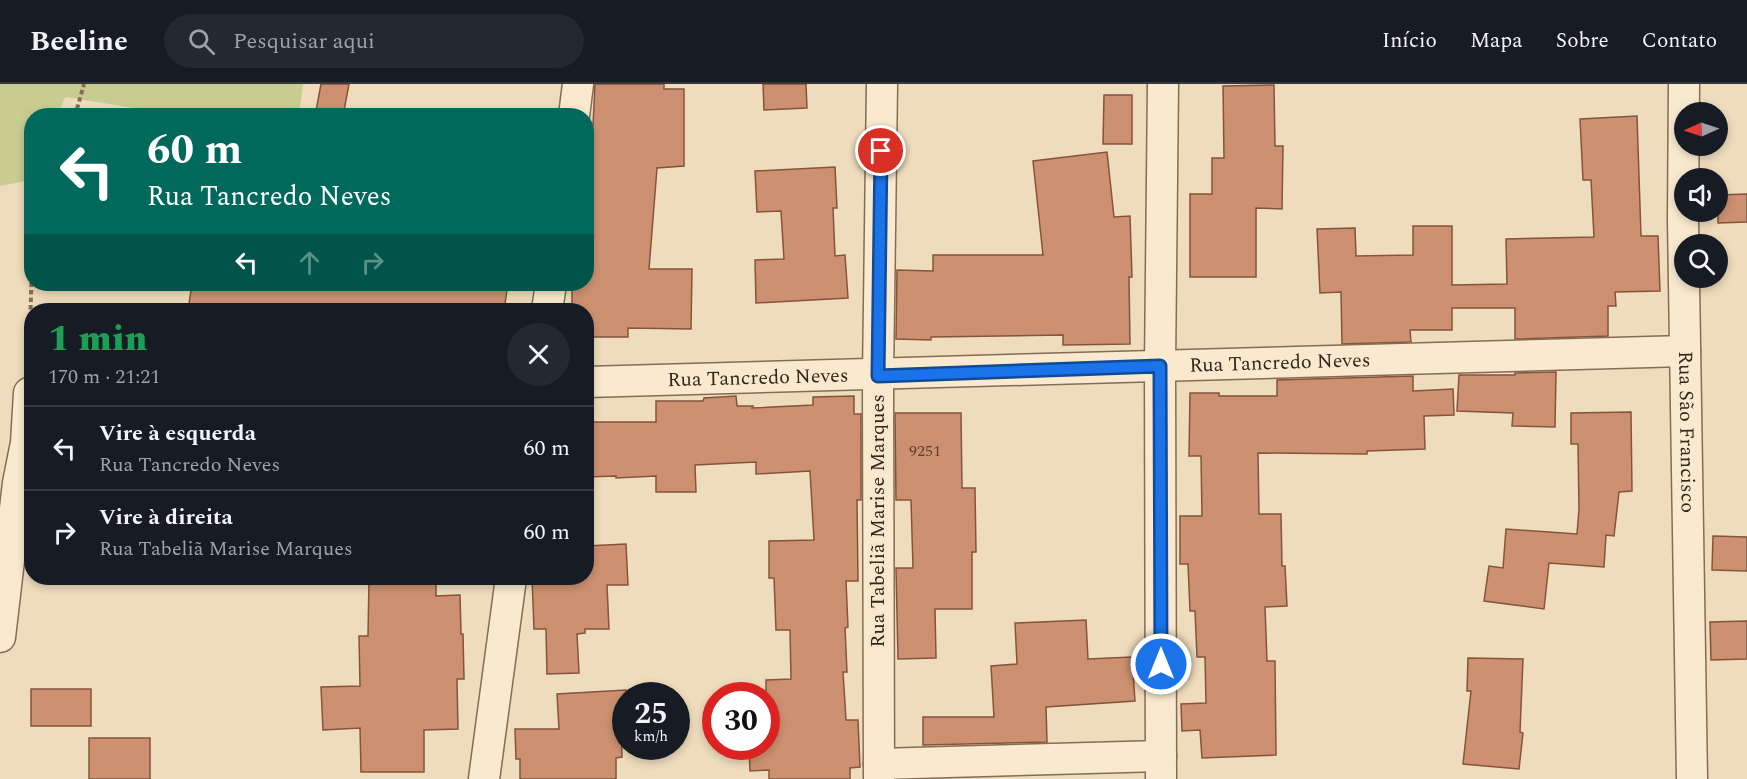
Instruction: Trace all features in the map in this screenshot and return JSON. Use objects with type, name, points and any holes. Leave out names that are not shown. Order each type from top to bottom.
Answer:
[{"type":"street","points":[[575,108],[578,84]]},
{"type":"street","name":"Rua Tabeliã Marise Marques","points":[[879,771],[878,376],[882,84]]},
{"type":"street","points":[[879,771],[1161,768],[1160,366],[1163,84]]},
{"type":"street","name":"Rua São Francisco","points":[[1684,84],[1685,351],[1692,779]]},
{"type":"street","name":"Rua Tancredo Neves","points":[[594,382],[878,376],[1685,351]]},
{"type":"street","points":[[0,637],[18,483],[24,453]]},
{"type":"street","points":[[484,779],[510,585]]},
{"type":"path","points":[[77,108],[84,84]]},
{"type":"green space","points":[[0,84],[303,84],[300,108],[134,108],[65,97],[61,108],[24,108],[24,181],[0,186]]},
{"type":"building","points":[[321,84],[349,84],[344,108],[316,108]]},
{"type":"building","points":[[595,84],[664,84],[664,89],[684,89],[684,166],[657,168],[649,269],[692,269],[691,329],[628,328],[628,337],[594,337],[594,303],[572,303],[572,291],[594,291]]},
{"type":"building","points":[[763,84],[806,84],[807,108],[764,110]]},
{"type":"building","points":[[1274,85],[1275,146],[1283,146],[1282,209],[1256,208],[1256,277],[1190,277],[1190,194],[1212,194],[1212,158],[1224,158],[1223,86]]},
{"type":"building","points":[[1104,95],[1132,95],[1132,144],[1103,144]]},
{"type":"building","points":[[1637,116],[1641,236],[1658,236],[1660,291],[1615,292],[1616,306],[1608,306],[1608,336],[1515,339],[1515,308],[1452,308],[1452,330],[1410,330],[1411,342],[1342,344],[1341,292],[1320,293],[1317,229],[1355,228],[1356,256],[1413,255],[1413,226],[1452,226],[1452,285],[1507,284],[1506,239],[1594,237],[1591,180],[1583,180],[1580,119]]},
{"type":"building","points":[[1107,152],[1114,217],[1130,216],[1132,277],[1129,277],[1130,344],[1063,345],[1063,335],[931,337],[931,340],[896,339],[897,270],[933,271],[933,255],[1043,255],[1033,161]]},
{"type":"building","points":[[835,167],[837,208],[833,208],[835,256],[845,255],[848,298],[756,303],[755,260],[784,259],[781,211],[757,212],[755,171]]},
{"type":"building","points":[[1747,194],[1747,222],[1718,223],[1728,222],[1728,195]]},
{"type":"building","points":[[191,291],[507,291],[505,303],[189,303]]},
{"type":"building","points":[[1556,372],[1555,427],[1512,426],[1513,413],[1457,411],[1459,375]]},
{"type":"building","points":[[1413,376],[1413,391],[1453,389],[1454,415],[1424,416],[1425,449],[1367,451],[1367,454],[1258,453],[1259,514],[1281,514],[1282,566],[1285,566],[1287,606],[1265,607],[1267,661],[1275,661],[1276,755],[1202,758],[1200,730],[1182,731],[1181,704],[1206,703],[1205,657],[1197,657],[1195,611],[1190,611],[1188,564],[1180,564],[1180,516],[1202,516],[1201,456],[1189,456],[1190,393],[1219,393],[1219,396],[1277,396],[1277,380]]},
{"type":"building","points":[[736,396],[737,406],[753,406],[752,408],[813,405],[813,397],[854,396],[854,414],[861,414],[861,500],[857,500],[858,581],[846,581],[847,672],[843,672],[846,720],[858,720],[860,767],[850,768],[850,779],[769,779],[769,770],[750,771],[750,760],[780,760],[780,682],[766,682],[766,680],[791,679],[790,630],[776,630],[774,578],[769,578],[769,541],[814,540],[810,471],[756,474],[756,462],[695,465],[696,492],[656,492],[656,476],[594,477],[594,422],[656,422],[656,401],[703,401],[704,398]]},
{"type":"building","points":[[1631,412],[1632,491],[1619,492],[1614,536],[1606,535],[1604,567],[1549,563],[1544,609],[1484,601],[1489,566],[1503,568],[1506,529],[1577,534],[1578,444],[1571,444],[1571,413]]},
{"type":"building","points":[[895,413],[961,413],[962,488],[975,488],[976,552],[972,552],[972,609],[935,609],[936,658],[898,659],[896,568],[913,568],[911,500],[896,500]]},
{"type":"building","points":[[1713,536],[1747,537],[1747,571],[1712,570]]},
{"type":"building","points":[[626,544],[628,585],[607,585],[609,629],[585,629],[585,633],[577,634],[579,673],[547,674],[546,629],[534,629],[532,585],[594,585],[594,546]]},
{"type":"building","points":[[369,585],[436,585],[436,596],[460,595],[464,679],[457,679],[458,729],[424,730],[424,772],[361,772],[360,728],[323,730],[321,687],[360,686],[359,636],[368,636]]},
{"type":"building","points":[[1086,620],[1088,659],[1132,657],[1135,701],[1046,707],[1047,742],[923,745],[923,717],[994,717],[991,666],[1017,664],[1015,623]]},
{"type":"building","points":[[1747,621],[1747,659],[1711,660],[1710,622]]},
{"type":"building","points":[[1468,658],[1523,659],[1520,732],[1523,733],[1519,769],[1463,764],[1471,691],[1467,691]]},
{"type":"building","points":[[31,689],[91,689],[91,726],[31,726]]},
{"type":"building","points":[[612,691],[612,760],[616,760],[616,779],[520,779],[520,759],[516,759],[515,729],[559,729],[557,694]]},
{"type":"building","points":[[89,738],[150,738],[150,779],[89,779]]},
{"type":"route","points":[[881,151],[878,376],[1160,366],[1161,664]]}]
